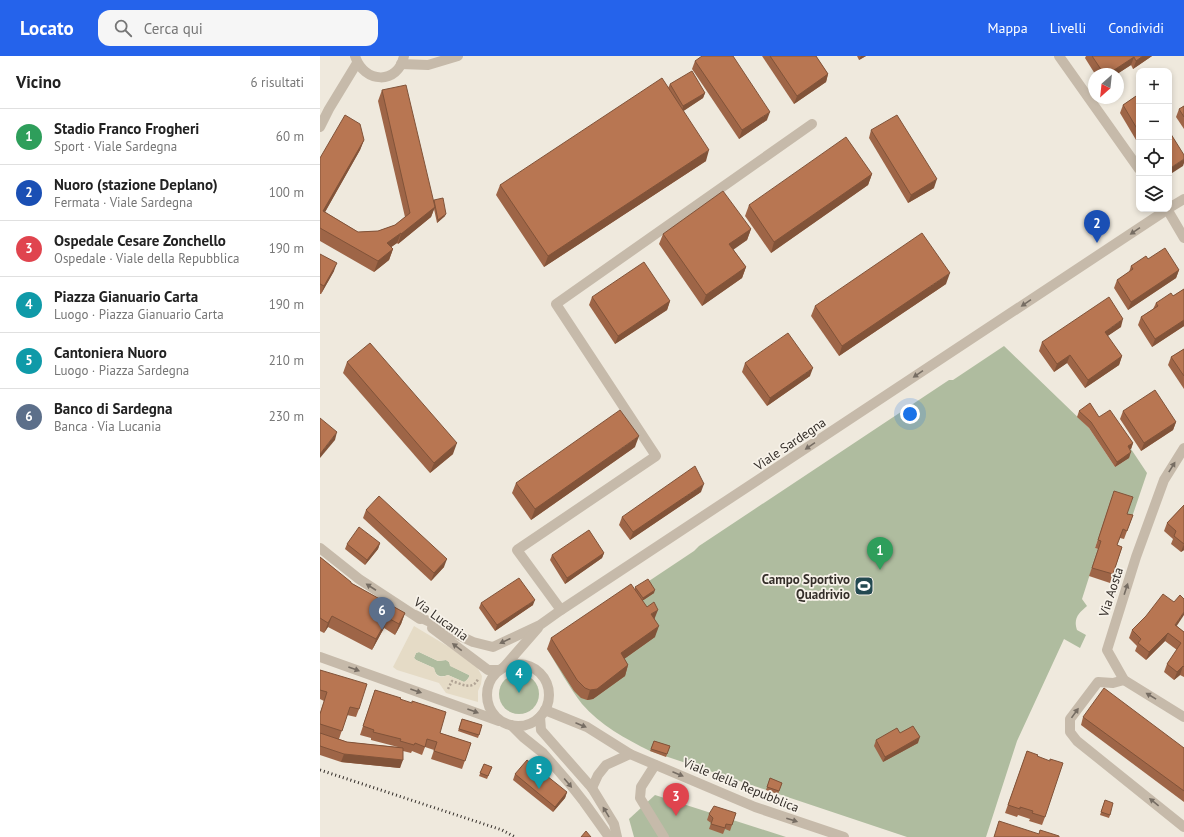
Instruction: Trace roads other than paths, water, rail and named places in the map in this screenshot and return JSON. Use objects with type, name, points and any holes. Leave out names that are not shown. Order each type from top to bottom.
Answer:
[{"type":"street","points":[[356,60],[362,70],[368,74],[375,77],[383,77],[390,75],[397,70],[403,60],[428,65],[458,56]]},
{"type":"street","points":[[1059,56],[1136,165]]},
{"type":"street","points":[[320,127],[356,60]]},
{"type":"street","points":[[320,104],[329,110]]},
{"type":"street","points":[[561,610],[517,550],[656,456],[556,304],[812,124]]},
{"type":"street","name":"Viale Sardegna","points":[[1172,206],[1184,199]]},
{"type":"street","name":"Viale Sardegna","points":[[415,615],[473,642],[493,647],[540,625],[1163,212]]},
{"type":"street","points":[[1170,212],[1184,238]]},
{"type":"street","name":"Via Aosta","points":[[1184,448],[1164,480],[1142,538],[1107,650],[1124,680],[1184,717]]},
{"type":"street","name":"Via Lucania","points":[[320,548],[360,579],[415,615],[488,670],[502,668]]},
{"type":"street","points":[[540,625],[490,681],[487,696],[488,704],[491,711],[543,753],[584,802],[608,837]]},
{"type":"street","points":[[320,657],[507,724],[524,726],[536,721],[543,713]]},
{"type":"street","points":[[502,668],[510,665],[523,664],[535,669],[544,679],[549,697],[543,713],[541,730],[592,788],[614,824],[617,837]]},
{"type":"street","points":[[1124,680],[1113,683],[1098,682],[1070,719],[1070,732],[1077,741],[1184,827]]},
{"type":"street","name":"Viale della Repubblica","points":[[543,713],[587,727],[630,754],[755,807],[844,837]]},
{"type":"street","points":[[592,788],[598,775],[606,765],[630,754]]},
{"type":"street","points":[[656,765],[641,787],[640,798],[664,837]]},
{"type":"railway","points":[[320,770],[502,830],[515,837]]},
{"type":"place","name":"Nuoro (stazione Deplano)","points":[[1097,243]]},
{"type":"place","name":"Stadio Franco Frogheri","points":[[880,570]]},
{"type":"place","name":"Campo Sportivo Quadrivio","points":[[864,586]]},
{"type":"place","name":"Banco di Sardegna","points":[[382,630]]},
{"type":"place","name":"Piazza Gianuario Carta","points":[[519,693]]},
{"type":"place","name":"Cantoniera Nuoro","points":[[539,789]]},
{"type":"place","name":"Ospedale Cesare Zonchello","points":[[676,816]]}]
